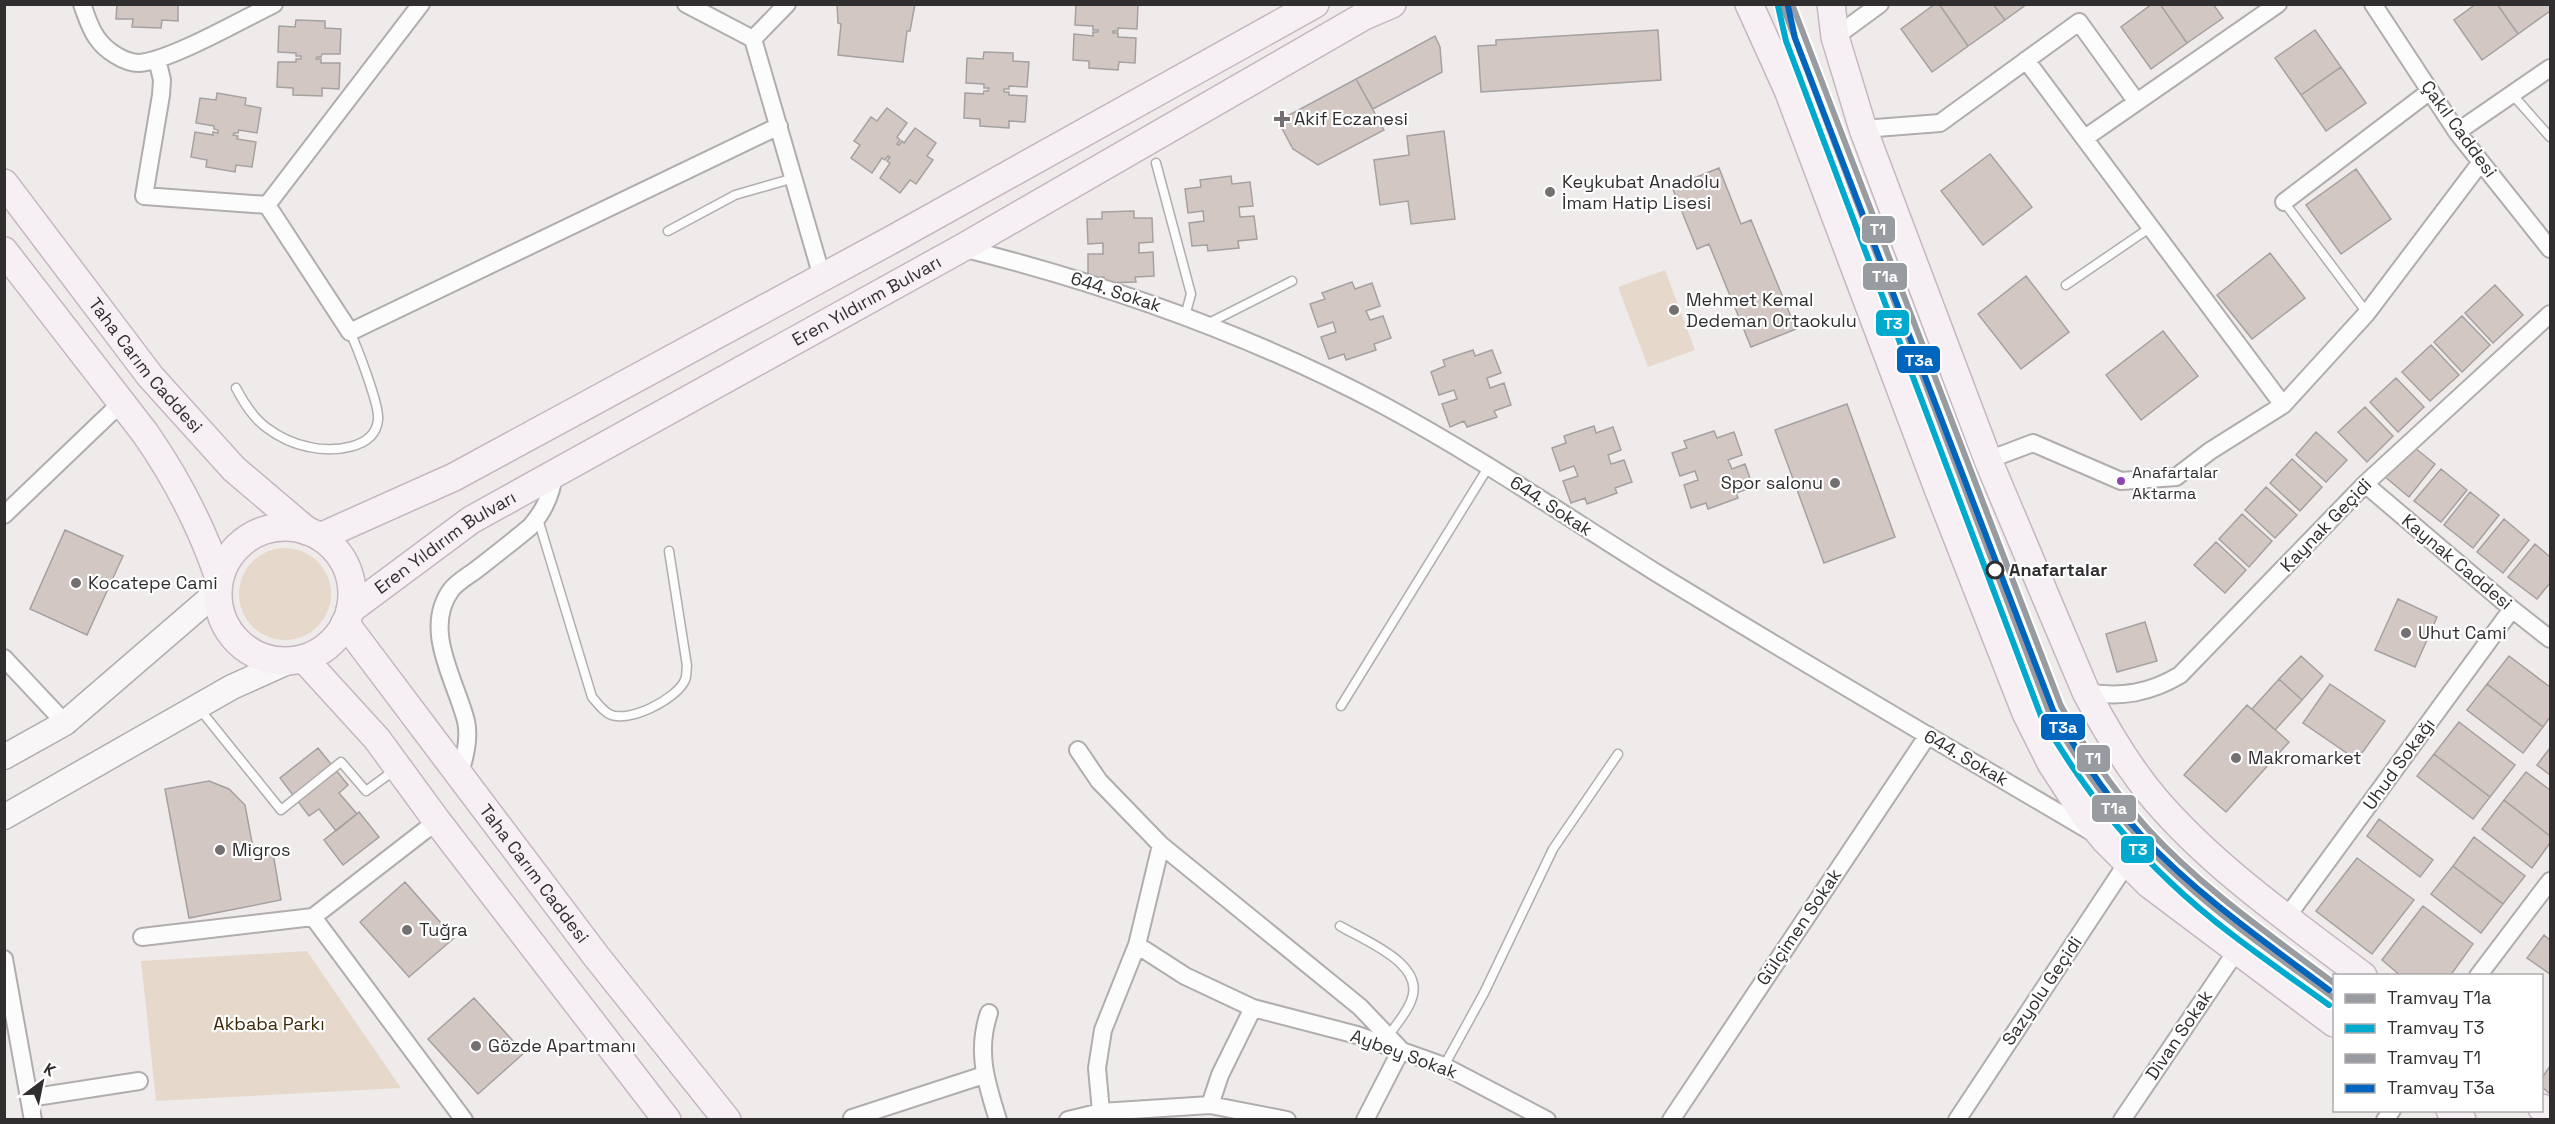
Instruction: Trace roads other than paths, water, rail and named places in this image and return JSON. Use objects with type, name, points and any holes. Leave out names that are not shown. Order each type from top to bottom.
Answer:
[{"type":"main road","points":[[313,534],[454,477],[822,277],[1315,4]]},
{"type":"main road","name":"Eren Yıldırım Bulvarı","points":[[348,616],[471,520],[962,248],[1364,16],[1392,4]]},
{"type":"main road","points":[[1749,4],[1788,90],[1937,486],[2026,713],[2065,787],[2105,840],[2127,863],[2173,903],[2333,1022]]},
{"type":"main road","points":[[1831,4],[1835,37],[1863,129],[1988,460],[2086,692],[2117,748],[2155,799],[2199,844],[2286,918],[2362,974]]},
{"type":"main road","name":"Taha Carım Caddesi","points":[[4,183],[150,376],[234,469],[313,534]]},
{"type":"main road","points":[[4,251],[146,433],[186,497],[218,585],[222,620],[238,643],[262,658],[297,660],[328,645],[348,616],[351,582],[346,568],[340,556],[313,534],[279,527],[252,535],[231,553],[218,585]]},
{"type":"main road","name":"Taha Carım Caddesi","points":[[348,616],[459,775],[596,956],[727,1119]]},
{"type":"main road","points":[[297,660],[377,739],[437,821],[667,1119]]},
{"type":"street","points":[[82,4],[96,37],[114,54],[138,63],[157,59],[274,4]]},
{"type":"street","points":[[267,205],[421,4]]},
{"type":"street","points":[[686,4],[753,39],[822,277]]},
{"type":"street","points":[[753,39],[787,4]]},
{"type":"street","points":[[1835,37],[1880,4]]},
{"type":"street","points":[[2085,138],[2278,4]]},
{"type":"street","name":"Çakıl Caddesi","points":[[2373,4],[2457,132],[2550,249]]},
{"type":"street","points":[[1863,129],[1940,123],[2079,22],[2136,101]]},
{"type":"street","points":[[157,59],[162,80],[162,95],[144,196],[267,205]]},
{"type":"street","points":[[2026,60],[2283,405]]},
{"type":"street","points":[[2457,132],[2550,68]]},
{"type":"street","points":[[2284,202],[2430,91]]},
{"type":"street","points":[[267,205],[350,332],[779,126]]},
{"type":"street","points":[[1988,460],[2032,443],[2121,481],[2176,477],[2210,451],[2283,405],[2367,314],[2481,162]]},
{"type":"street","name":"644. Sokak","points":[[962,248],[1086,281],[1207,324],[1323,375],[1489,466],[1654,571],[2105,840]]},
{"type":"street","name":"Kaynak Geçidi","points":[[2086,692],[2118,696],[2135,694],[2166,683],[2180,675],[2365,484],[2550,314]]},
{"type":"street","points":[[6,510],[122,403]]},
{"type":"street","points":[[459,775],[464,761],[466,720],[446,663],[440,633],[441,610],[453,588],[530,527],[538,518],[550,497],[554,473]]},
{"type":"street","name":"Kaynak Caddesi","points":[[2365,484],[2511,609],[2550,639]]},
{"type":"street","points":[[4,757],[65,723],[218,585]]},
{"type":"street","name":"Uhud Sokağı","points":[[2286,918],[2511,609]]},
{"type":"street","points":[[4,658],[65,723]]},
{"type":"street","points":[[4,817],[232,687],[297,660]]},
{"type":"street","name":"Gülçimen Sokak","points":[[1671,1119],[1928,735]]},
{"type":"street","points":[[1078,750],[1099,781],[1161,845],[1360,1007],[1401,1050],[1365,1119]]},
{"type":"street","points":[[142,937],[313,917],[437,821]]},
{"type":"street","points":[[1101,1112],[1097,1068],[1102,1030],[1137,945],[1161,845]]},
{"type":"street","name":"Sazyolu Geçidi","points":[[1957,1119],[2127,863]]},
{"type":"street","points":[[2479,974],[2550,882]]},
{"type":"street","points":[[313,917],[464,1119]]},
{"type":"street","name":"Aybey Sokak","points":[[1137,945],[1185,976],[1253,1008],[1305,1020],[1444,1066],[1547,1119]]},
{"type":"street","name":"Divan Sokak","points":[[2122,1119],[2237,950]]},
{"type":"street","points":[[4,959],[33,1119]]},
{"type":"street","points":[[1210,1105],[1220,1075],[1253,1008]]},
{"type":"street","points":[[989,1013],[982,1040],[984,1075],[998,1119]]},
{"type":"street","points":[[853,1119],[984,1075]]},
{"type":"street","points":[[29,1098],[139,1081]]},
{"type":"street","points":[[1068,1119],[1101,1112],[1210,1105],[1287,1119]]},
{"type":"lane","points":[[2512,94],[2550,137]]},
{"type":"lane","points":[[1156,164],[1191,294],[1185,316]]},
{"type":"lane","points":[[668,231],[735,195],[794,178]]},
{"type":"lane","points":[[2284,202],[2367,314]]},
{"type":"lane","points":[[2066,285],[2151,226]]},
{"type":"lane","points":[[1207,324],[1292,280]]},
{"type":"lane","points":[[236,388],[249,409],[266,427],[294,443],[326,449],[362,443],[373,433],[378,416],[350,332]]},
{"type":"lane","points":[[1341,706],[1489,466]]},
{"type":"lane","points":[[538,518],[592,697],[610,715],[621,717],[639,713],[654,706],[681,686],[686,678],[687,666],[669,551]]},
{"type":"lane","points":[[198,707],[281,810],[341,762],[366,791],[398,768]]},
{"type":"lane","points":[[1444,1066],[1484,993],[1552,849],[1618,754]]},
{"type":"lane","points":[[1340,927],[1401,962],[1410,973],[1414,988],[1411,1002],[1388,1036]]},
{"type":"tram line","name":"T1a","points":[[1782,4],[2049,712],[2091,779],[2159,859],[2235,925],[2333,997]]},
{"type":"tram line","name":"T1","points":[[1792,4],[2061,706],[2112,785],[2169,851],[2237,910],[2333,982]]},
{"type":"tram line","name":"T3","points":[[1778,6],[1786,41],[2041,716],[2083,783],[2151,863],[2188,899],[2227,931],[2329,1005]]},
{"type":"tram line","name":"T3a","points":[[1788,6],[1795,38],[2053,710],[2083,760],[2143,837],[2186,879],[2232,917],[2329,990]]},
{"type":"place","name":"Akif Eczanesi","points":[[1282,119]]},
{"type":"place","name":"Keykubat Anadolu İmam Hatip Lisesi","points":[[1550,192]]},
{"type":"place","name":"Mehmet Kemal Dedeman Ortaokulu","points":[[1674,310]]},
{"type":"place","name":"Anafartalar Aktarma","points":[[2121,481]]},
{"type":"place","name":"Spor salonu","points":[[1835,483]]},
{"type":"place","name":"Anafartalar","points":[[1995,570]]},
{"type":"place","name":"Kocatepe Cami","points":[[76,583]]},
{"type":"place","name":"Uhut Cami","points":[[2406,633]]},
{"type":"place","name":"Makromarket","points":[[2236,758]]},
{"type":"place","name":"Migros","points":[[220,850]]},
{"type":"place","name":"Tuğra","points":[[407,930]]},
{"type":"place","name":"Gözde Apartmanı","points":[[476,1046]]},
{"type":"park label","name":"Akbaba Parkı","points":[[269,1024]]}]
